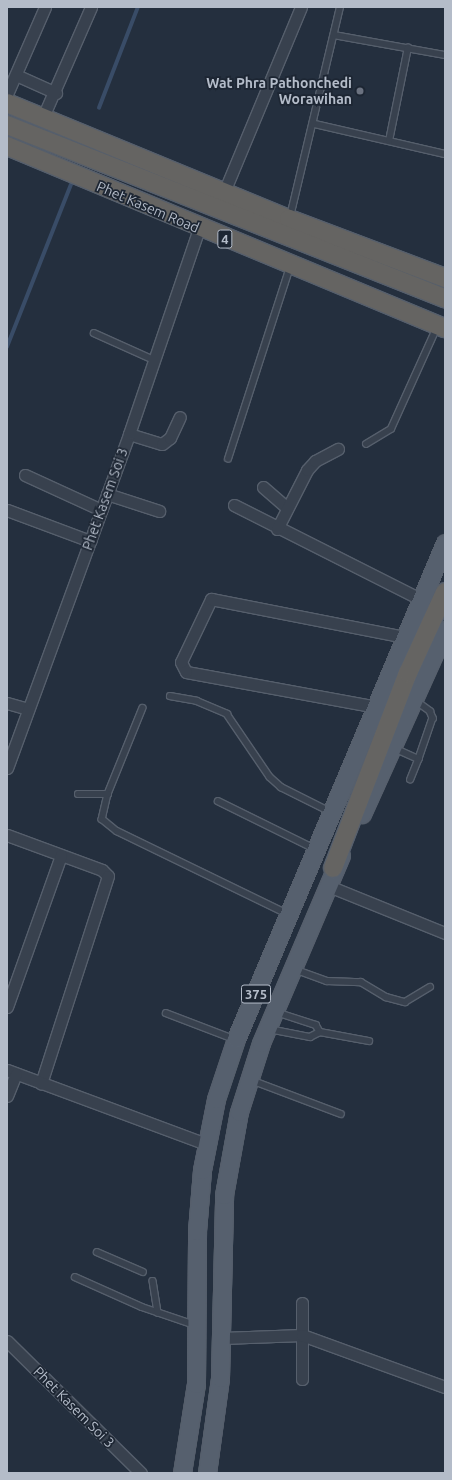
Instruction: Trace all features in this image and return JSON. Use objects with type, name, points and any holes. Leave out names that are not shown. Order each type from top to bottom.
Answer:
[{"type":"highway","points":[[7,103],[290,219],[445,278]]},
{"type":"highway","points":[[7,125],[157,187],[445,298]]},
{"type":"highway","name":"Phet Kasem Road","points":[[7,146],[199,228],[441,326]]},
{"type":"highway","points":[[333,868],[408,673],[445,592]]},
{"type":"main road","name":"375","points":[[182,1473],[194,1405],[197,1326],[197,1231],[206,1144],[236,1039],[377,707],[420,599],[445,543]]},
{"type":"main road","name":"375","points":[[207,1473],[215,1427],[222,1338],[224,1195],[248,1079],[333,868],[414,699],[441,650],[445,630]]},
{"type":"street","points":[[7,94],[45,7]]},
{"type":"street","points":[[43,117],[56,93],[91,7]]},
{"type":"street","points":[[224,192],[301,7]]},
{"type":"street","points":[[16,75],[56,93]]},
{"type":"street","name":"Phet Kasem Soi 3","points":[[7,768],[129,434],[199,228]]},
{"type":"street","points":[[129,434],[162,444],[170,438],[180,417]]},
{"type":"street","points":[[277,529],[307,470],[315,461],[338,449]]},
{"type":"street","points":[[25,475],[101,510]]},
{"type":"street","points":[[263,487],[287,508]]},
{"type":"street","points":[[107,494],[159,511]]},
{"type":"street","points":[[234,505],[277,529],[420,599]]},
{"type":"street","points":[[7,510],[90,541]]},
{"type":"street","points":[[377,707],[186,672],[181,662],[211,599],[405,637]]},
{"type":"street","points":[[7,703],[28,710]]},
{"type":"street","points":[[7,835],[102,870],[108,876],[41,1083]]},
{"type":"street","points":[[7,1007],[61,855]]},
{"type":"street","points":[[326,885],[445,933]]},
{"type":"street","points":[[7,1096],[12,1072],[206,1144]]},
{"type":"street","points":[[302,1303],[302,1379]]},
{"type":"street","points":[[222,1338],[302,1335],[445,1387]]},
{"type":"street","name":"Phet Kasem Soi 3","points":[[7,1341],[141,1473]]},
{"type":"lane","points":[[290,219],[315,124],[340,7]]},
{"type":"lane","points":[[334,35],[445,54]]},
{"type":"lane","points":[[389,141],[408,48]]},
{"type":"lane","points":[[315,124],[445,154]]},
{"type":"lane","points":[[228,459],[291,264]]},
{"type":"lane","points":[[366,444],[391,429],[441,326]]},
{"type":"lane","points":[[94,333],[155,360]]},
{"type":"lane","points":[[170,696],[197,701],[227,714],[276,782],[332,812]]},
{"type":"lane","points":[[411,780],[433,715],[414,699]]},
{"type":"lane","points":[[143,708],[102,812],[107,824],[290,914]]},
{"type":"lane","points":[[392,747],[419,759]]},
{"type":"lane","points":[[78,794],[108,794]]},
{"type":"lane","points":[[218,801],[317,850]]},
{"type":"lane","points":[[292,968],[327,980],[361,982],[386,997],[405,1002],[430,987]]},
{"type":"lane","points":[[274,1012],[316,1025],[320,1032]]},
{"type":"lane","points":[[166,1013],[236,1039]]},
{"type":"lane","points":[[267,1029],[310,1037],[320,1032],[369,1041]]},
{"type":"lane","points":[[248,1079],[340,1114]]},
{"type":"lane","points":[[97,1252],[143,1272]]},
{"type":"lane","points":[[75,1278],[158,1313],[197,1326]]},
{"type":"lane","points":[[153,1280],[158,1313]]},
{"type":"waterway","points":[[99,108],[138,7]]},
{"type":"waterway","points":[[7,347],[72,182]]},
{"type":"place","name":"Wat Phra Pathonchedi Worawihan","points":[[360,91]]}]
